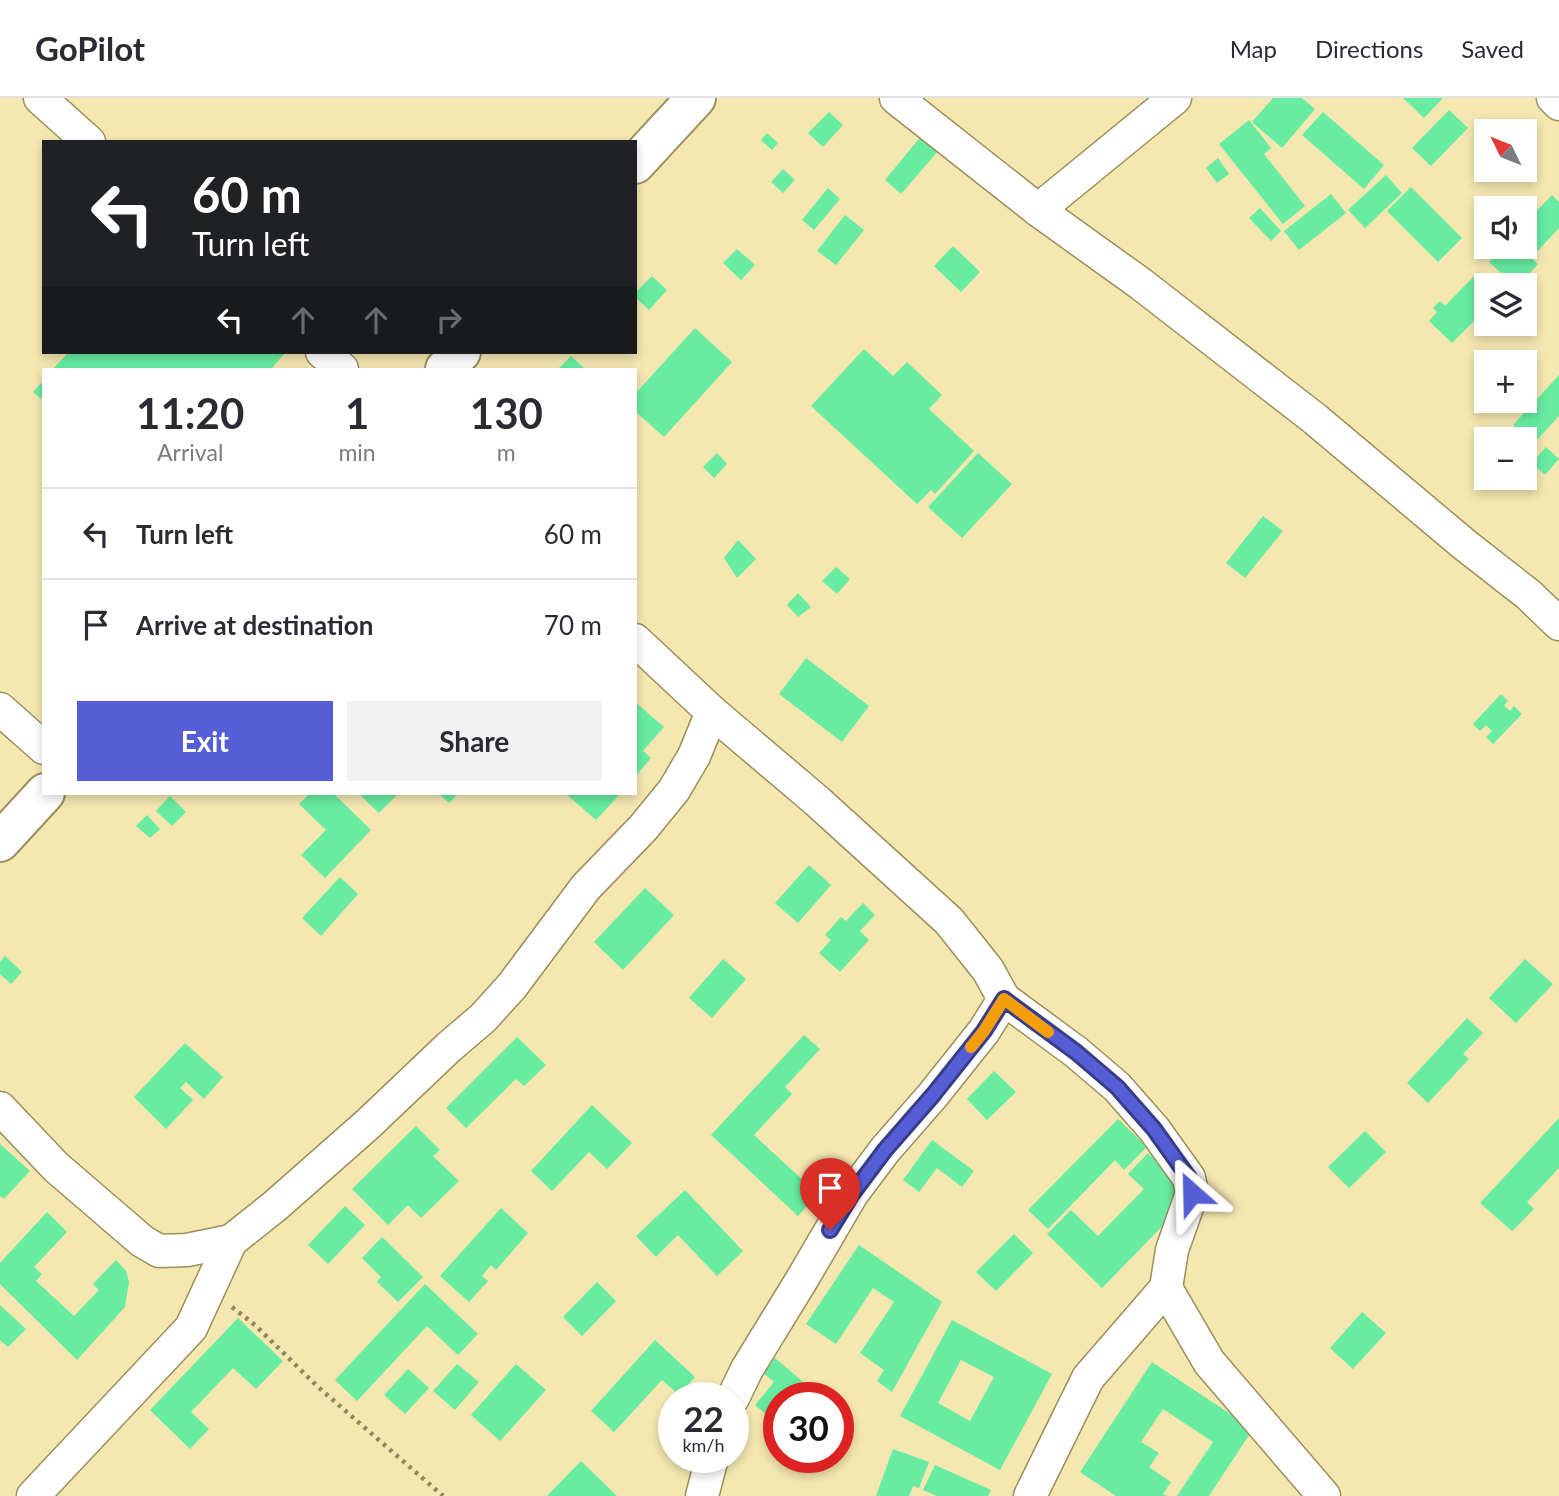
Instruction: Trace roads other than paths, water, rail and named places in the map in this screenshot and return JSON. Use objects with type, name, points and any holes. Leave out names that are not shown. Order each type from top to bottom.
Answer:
[{"type":"main road","points":[[637,161],[689,101]]},
{"type":"main road","points":[[446,368],[459,354]]},
{"type":"main road","points":[[0,842],[43,795]]},
{"type":"street","points":[[40,98],[87,140]]},
{"type":"street","points":[[896,98],[1038,210],[1140,284],[1315,419],[1529,595],[1559,624]]},
{"type":"street","points":[[1038,210],[1175,98]]},
{"type":"street","points":[[1553,98],[1559,104]]},
{"type":"street","points":[[324,354],[341,368]]},
{"type":"street","points":[[637,642],[712,712],[817,801],[949,921],[988,970],[1004,999],[1076,1052],[1117,1087],[1154,1129],[1189,1178],[1192,1193],[1172,1250],[1166,1288],[1088,1377],[1030,1496]]},
{"type":"street","points":[[0,709],[42,746]]},
{"type":"street","points":[[0,1108],[56,1167],[142,1241],[159,1251],[187,1250],[231,1241],[368,1124],[483,1018],[512,986],[586,887],[643,828],[674,790],[694,756],[712,712]]},
{"type":"street","points":[[741,1382],[852,1194],[984,1031],[1004,999]]},
{"type":"street","points":[[33,1496],[191,1328],[231,1241]]},
{"type":"street","points":[[1166,1288],[1209,1362],[1324,1496]]},
{"type":"street","points":[[702,1496],[708,1473]]}]
